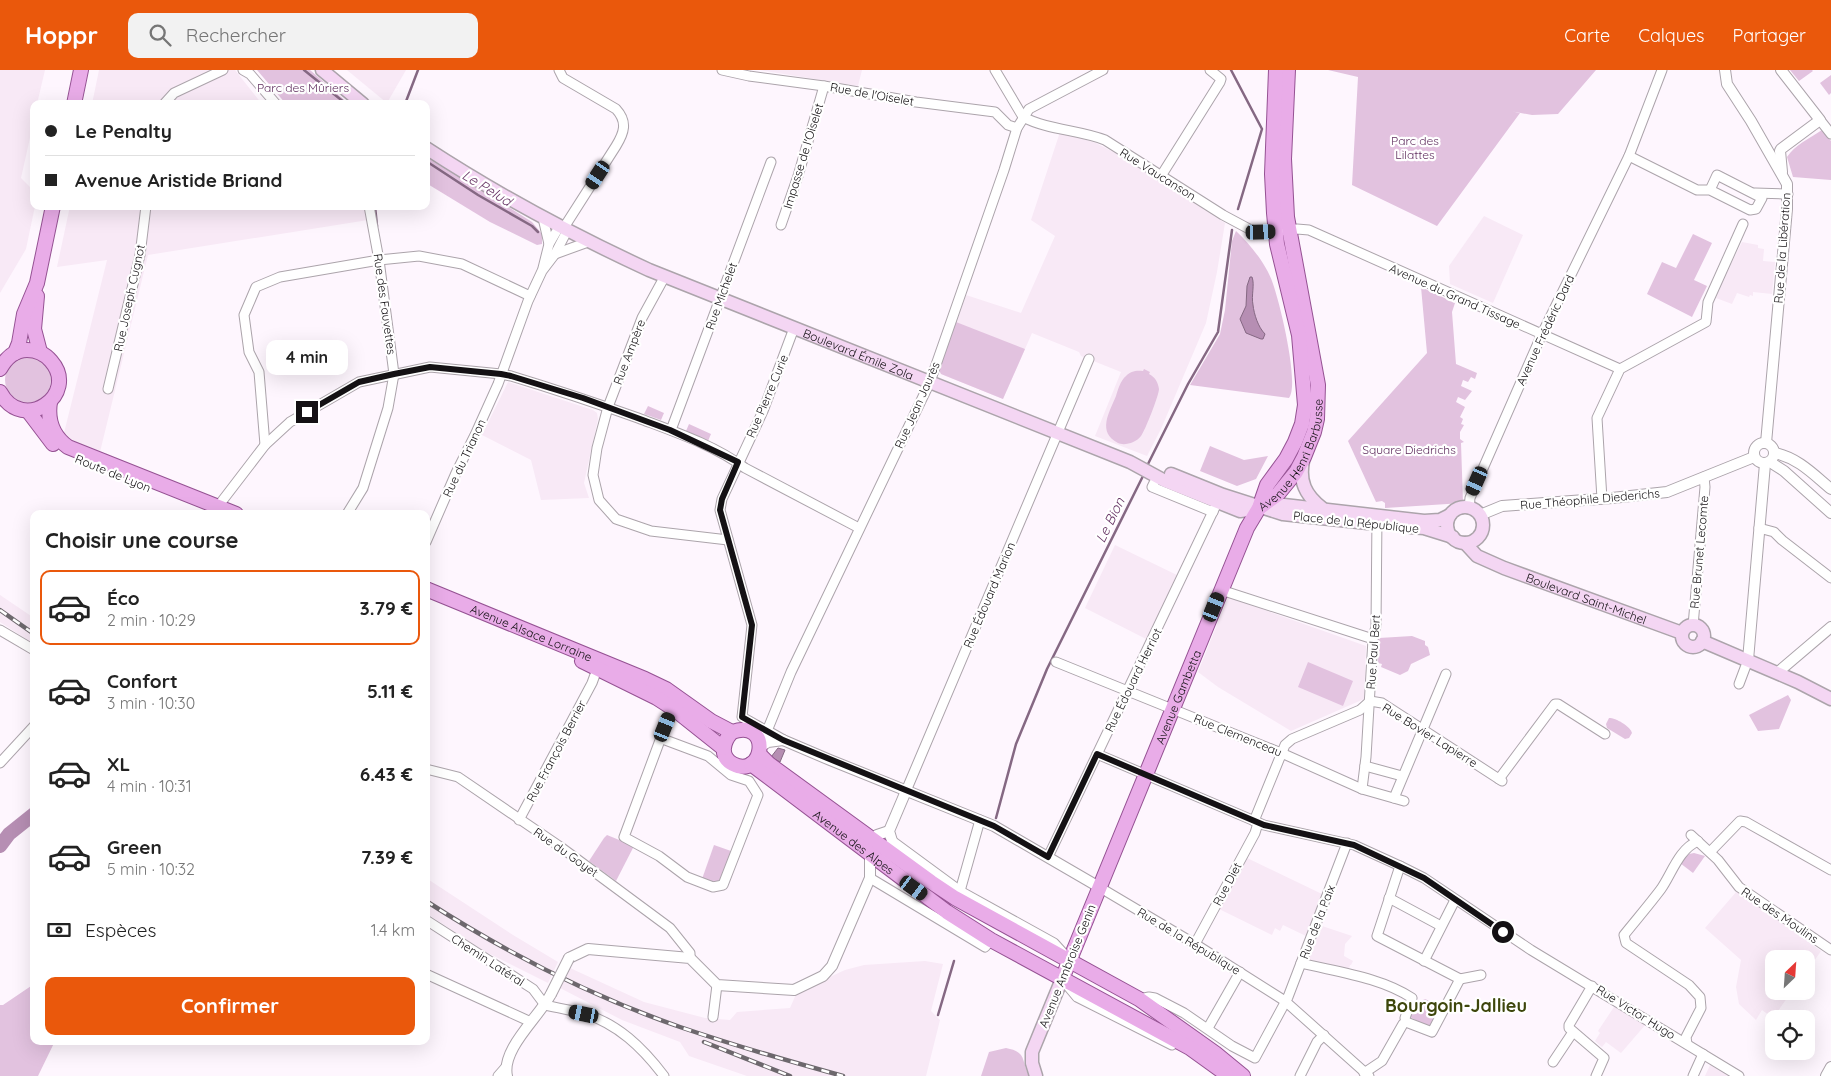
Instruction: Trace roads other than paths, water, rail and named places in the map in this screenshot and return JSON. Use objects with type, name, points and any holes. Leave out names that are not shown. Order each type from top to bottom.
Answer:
[{"type":"main road","points":[[75,100],[81,70]]},
{"type":"main road","points":[[322,70],[358,100]]},
{"type":"main road","name":"Avenue Henri Barbusse","points":[[1276,70],[1272,174],[1274,213],[1283,230]]},
{"type":"main road","name":"Avenue Henri Barbusse","points":[[1260,508],[1284,488],[1304,457],[1316,425],[1318,385],[1283,230],[1288,70]]},
{"type":"main road","name":"Boulevard Émile Zola","points":[[430,151],[480,182],[588,242],[665,276],[1149,469]]},
{"type":"main road","points":[[40,352],[34,330],[37,283],[52,210]]},
{"type":"main road","name":"Avenue Henri Barbusse","points":[[1260,508],[1267,485],[1286,459],[1295,442],[1302,424],[1305,405],[1299,335],[1277,244],[1283,230]]},
{"type":"main road","points":[[15,353],[19,343],[24,314],[37,283]]},
{"type":"main road","points":[[0,369],[8,357],[15,353],[32,350],[40,352],[47,357],[57,370],[58,387],[50,402],[36,410],[28,411],[5,406],[0,392]]},
{"type":"main road","name":"Route de Lyon","points":[[50,402],[49,416],[52,429],[56,436],[68,447],[216,510]]},
{"type":"main road","name":"Route de Lyon","points":[[28,411],[48,440],[59,450],[216,510]]},
{"type":"main road","points":[[1304,457],[1301,474],[1306,490],[1312,500],[1322,508]]},
{"type":"main road","name":"Place de la République","points":[[1149,469],[1260,508],[1283,514],[1424,521],[1440,520],[1450,515]]},
{"type":"main road","name":"Place de la République","points":[[1149,469],[1165,481],[1215,507],[1240,511],[1284,505],[1322,508],[1424,528],[1453,537]]},
{"type":"main road","name":"Avenue Gambetta","points":[[1099,887],[1247,528],[1260,508]]},
{"type":"main road","points":[[1468,508],[1480,515],[1482,531],[1470,541],[1461,542],[1453,537],[1448,524],[1450,515],[1457,510],[1468,508]]},
{"type":"main road","name":"Boulevard Saint-Michel","points":[[1470,541],[1477,556],[1491,563],[1688,630]]},
{"type":"main road","name":"Avenue Alsace Lorraine","points":[[430,591],[666,689],[677,704]]},
{"type":"main road","points":[[430,599],[554,648],[600,670]]},
{"type":"main road","points":[[1696,626],[1702,631],[1702,641],[1697,646],[1687,646],[1683,640],[1688,630],[1696,626]]},
{"type":"main road","points":[[1702,641],[1777,673],[1831,699]]},
{"type":"main road","name":"Avenue des Alpes","points":[[600,670],[677,704],[732,732],[740,729],[748,730],[760,746],[872,847],[888,847],[955,898],[1133,996],[1215,1053],[1243,1076]]},
{"type":"main road","name":"Avenue des Alpes","points":[[677,704],[723,748],[726,757],[732,764],[741,766],[760,746]]},
{"type":"main road","points":[[723,748],[725,739],[732,732]]},
{"type":"main road","name":"Avenue des Alpes","points":[[888,847],[947,912],[991,940],[1185,1045],[1229,1076]]},
{"type":"main road","name":"Avenue Ambroise Genin","points":[[1036,1076],[1032,1058],[1034,1044],[1099,887]]},
{"type":"main road","name":"Avenue des Alpes","points":[[1062,979],[1079,977],[1112,993],[1133,996]]},
{"type":"street","points":[[168,100],[174,93],[223,70]]},
{"type":"street","points":[[243,70],[250,74],[273,100]]},
{"type":"street","points":[[549,244],[563,229],[623,136],[624,126],[622,115],[616,109],[563,78],[559,70]]},
{"type":"street","name":"Rue de l'Oiselet","points":[[722,70],[749,76],[824,86],[916,102],[995,112],[1008,124],[1017,128]]},
{"type":"street","points":[[994,70],[1023,117]]},
{"type":"street","name":"Rue Jean Jaurès","points":[[760,746],[790,672],[930,382],[1017,128],[1029,110],[1040,102],[1103,70]]},
{"type":"street","points":[[1161,176],[1220,82],[1219,76],[1210,70]]},
{"type":"street","name":"Avenue Frédéric Dard","points":[[1468,508],[1470,498],[1542,334],[1628,156],[1662,70]]},
{"type":"street","name":"Rue de la Libération","points":[[1725,70],[1727,84],[1787,184],[1788,194],[1766,443]]},
{"type":"street","points":[[1766,149],[1780,151],[1827,126],[1781,70]]},
{"type":"street","name":"Impasse de l'Oiselet","points":[[781,225],[798,176],[824,86]]},
{"type":"street","name":"Rue Vaucanson","points":[[1023,117],[1032,122],[1091,135],[1105,140],[1222,215],[1250,230],[1283,230]]},
{"type":"street","points":[[1780,151],[1782,176]]},
{"type":"street","points":[[1628,156],[1697,190],[1710,190],[1750,210],[1756,209],[1762,198],[1717,175],[1710,190]]},
{"type":"street","name":"Rue Michelet","points":[[670,430],[771,162]]},
{"type":"street","points":[[1752,192],[1788,194]]},
{"type":"street","name":"Rue Joseph Cugnot","points":[[108,389],[140,256],[146,210]]},
{"type":"street","name":"Rue des Fauvettes","points":[[350,510],[364,488],[388,408],[394,374],[379,260],[370,210]]},
{"type":"street","points":[[501,374],[530,296],[542,271],[549,244],[543,218]]},
{"type":"street","points":[[1602,498],[1597,418],[1620,369],[1706,322],[1708,302],[1743,224]]},
{"type":"street","points":[[542,271],[555,254],[563,229]]},
{"type":"street","name":"Avenue du Grand Tissage","points":[[1283,230],[1309,230],[1620,369]]},
{"type":"street","points":[[555,254],[588,242]]},
{"type":"street","points":[[265,445],[259,372],[249,352],[244,315],[256,287],[280,277],[379,260],[419,256],[462,264],[530,296]]},
{"type":"street","name":"Rue Ampère","points":[[665,276],[642,318],[608,407],[597,448],[593,474],[599,500],[616,519],[651,531],[728,540]]},
{"type":"street","name":"Rue Pierre Curie","points":[[760,746],[742,717],[752,625],[720,510],[738,462],[763,411],[794,328]]},
{"type":"street","name":"Rue Édouard Marion","points":[[870,876],[880,868],[906,791],[1056,433],[1089,359]]},
{"type":"street","points":[[216,510],[265,445],[290,422],[359,382],[430,367],[501,374],[552,388],[670,430],[738,462],[745,468],[859,528]]},
{"type":"street","name":"Rue du Trianon","points":[[430,532],[456,473],[475,436],[501,374]]},
{"type":"street","points":[[1739,684],[1748,660],[1759,528],[1770,460],[1772,447],[1762,443],[1755,448],[1754,457],[1757,461],[1770,460],[1789,456],[1831,489]]},
{"type":"street","name":"Rue Théophile Diederichs","points":[[1480,515],[1502,506],[1667,492],[1754,457]]},
{"type":"street","points":[[1770,460],[1831,513]]},
{"type":"street","name":"Rue Brunet Lecomte","points":[[1688,630],[1705,487],[1704,477]]},
{"type":"street","name":"Rue Édouard Herriot","points":[[1048,857],[1215,507]]},
{"type":"street","name":"Rue Paul Bert","points":[[1362,789],[1370,701],[1373,639],[1376,626],[1377,520]]},
{"type":"street","points":[[1759,528],[1774,532],[1831,578]]},
{"type":"street","points":[[1221,590],[1373,639]]},
{"type":"street","points":[[1777,673],[1831,626]]},
{"type":"street","points":[[0,630],[30,648]]},
{"type":"street","name":"Rue Clemenceau","points":[[1056,662],[1281,753],[1362,789],[1404,801]]},
{"type":"street","name":"Avenue Alsace Lorraine","points":[[600,670],[607,667],[635,675]]},
{"type":"street","name":"Rue François Berrier","points":[[519,820],[592,683],[596,672],[600,670]]},
{"type":"street","points":[[1394,798],[1446,674]]},
{"type":"street","points":[[592,683],[602,678],[634,691],[647,692]]},
{"type":"street","name":"Rue Bovier Lapierre","points":[[1281,753],[1285,745],[1292,739],[1360,710],[1370,701],[1382,703],[1500,780],[1555,704],[1558,704],[1606,734]]},
{"type":"street","points":[[660,738],[708,756],[731,776],[749,781],[758,795],[723,885],[713,887],[687,877],[659,856],[624,837],[660,738],[677,704]]},
{"type":"street","points":[[0,763],[30,730]]},
{"type":"street","points":[[760,746],[783,740],[980,820],[960,891]]},
{"type":"street","name":"Rue Diet","points":[[1195,944],[1255,833],[1256,822],[1281,753]]},
{"type":"street","name":"Rue Victor Hugo","points":[[1097,754],[1256,822],[1351,844],[1424,878],[1532,950],[1739,1076]]},
{"type":"street","points":[[1365,766],[1402,776]]},
{"type":"street","name":"Rue du Goyet","points":[[430,770],[458,777],[562,848],[670,928],[690,953],[690,958]]},
{"type":"street","name":"Rue de la République","points":[[980,820],[994,826],[1099,887],[1195,944],[1285,1001],[1366,1074]]},
{"type":"street","points":[[1710,852],[1740,821],[1746,822],[1831,870]]},
{"type":"street","name":"Rue des Moulins","points":[[1691,835],[1710,852],[1738,886],[1831,950]]},
{"type":"street","points":[[872,847],[877,836],[888,847]]},
{"type":"street","points":[[1687,1044],[1686,1037],[1701,1008],[1700,997],[1689,984],[1626,943],[1624,935],[1660,890],[1684,852],[1691,844],[1698,841]]},
{"type":"street","name":"Rue de la Paix","points":[[1255,1058],[1285,1001],[1351,844]]},
{"type":"street","name":"Rue Édouard Marion","points":[[717,985],[794,990],[823,976],[832,966],[870,876],[872,847]]},
{"type":"street","name":"Avenue des Alpes","points":[[888,847],[960,891],[1054,944],[1069,960]]},
{"type":"street","points":[[1400,866],[1377,936],[1460,979],[1481,975]]},
{"type":"street","points":[[870,876],[985,947],[991,940]]},
{"type":"street","points":[[1389,898],[1441,926]]},
{"type":"street","points":[[1424,961],[1455,900]]},
{"type":"street","name":"Chemin Latéral","points":[[430,923],[534,989],[545,1005]]},
{"type":"street","points":[[504,1073],[516,1041],[545,1005],[569,958],[588,949],[690,958],[717,985],[713,1018]]},
{"type":"street","points":[[1301,963],[1372,981],[1412,998],[1405,1018],[1406,1022],[1403,1024],[1382,1061],[1366,1074]]},
{"type":"street","points":[[1208,1028],[1240,972]]},
{"type":"street","points":[[430,976],[531,1022]]},
{"type":"street","points":[[1406,1022],[1432,1032],[1460,979]]},
{"type":"street","points":[[1592,986],[1569,1025],[1571,1030],[1604,1058],[1596,1076]]},
{"type":"street","name":"Avenue des Alpes","points":[[1133,996],[1155,998],[1208,1028],[1230,1044],[1255,1058]]},
{"type":"street","points":[[545,1005],[584,1014],[608,1024],[634,1041],[664,1076]]},
{"type":"street","points":[[1553,1062],[1571,1030]]},
{"type":"street","points":[[1300,1076],[1317,1042],[1324,1035]]},
{"type":"street","points":[[1693,1076],[1703,1054]]},
{"type":"street","points":[[1826,1076],[1831,1067]]},
{"type":"waterway","name":"Le Pelud","points":[[304,70],[341,100]]},
{"type":"waterway","name":"Le Pelud","points":[[407,100],[418,70]]},
{"type":"waterway","name":"Le Bion","points":[[1231,70],[1262,129],[1238,209]]},
{"type":"waterway","name":"Le Pelud","points":[[430,164],[478,195],[532,226],[538,232]]},
{"type":"waterway","name":"Le Pelud","points":[[375,210],[377,226]]},
{"type":"waterway","name":"Le Bion","points":[[1147,466],[1188,384],[1218,332],[1232,230]]},
{"type":"waterway","name":"Le Bion","points":[[996,818],[1016,744],[1047,669],[1144,474]]},
{"type":"waterway","points":[[0,846],[9,834],[30,817]]},
{"type":"waterway","name":"Le Bion","points":[[938,1015],[954,961]]},
{"type":"railway","points":[[0,610],[30,631]]},
{"type":"railway","points":[[430,904],[486,938],[549,972],[647,1015],[761,1053],[843,1076]]},
{"type":"railway","points":[[704,1042],[790,1076]]},
{"type":"district","name":"Bourgoin-Jallieu","points":[[1456,1005]]},
{"type":"park label","name":"Parc des Mûriers","points":[[303,87]]},
{"type":"park label","name":"Parc des Lilattes","points":[[1415,147]]},
{"type":"park label","name":"Square Diedrichs","points":[[1409,449]]}]
